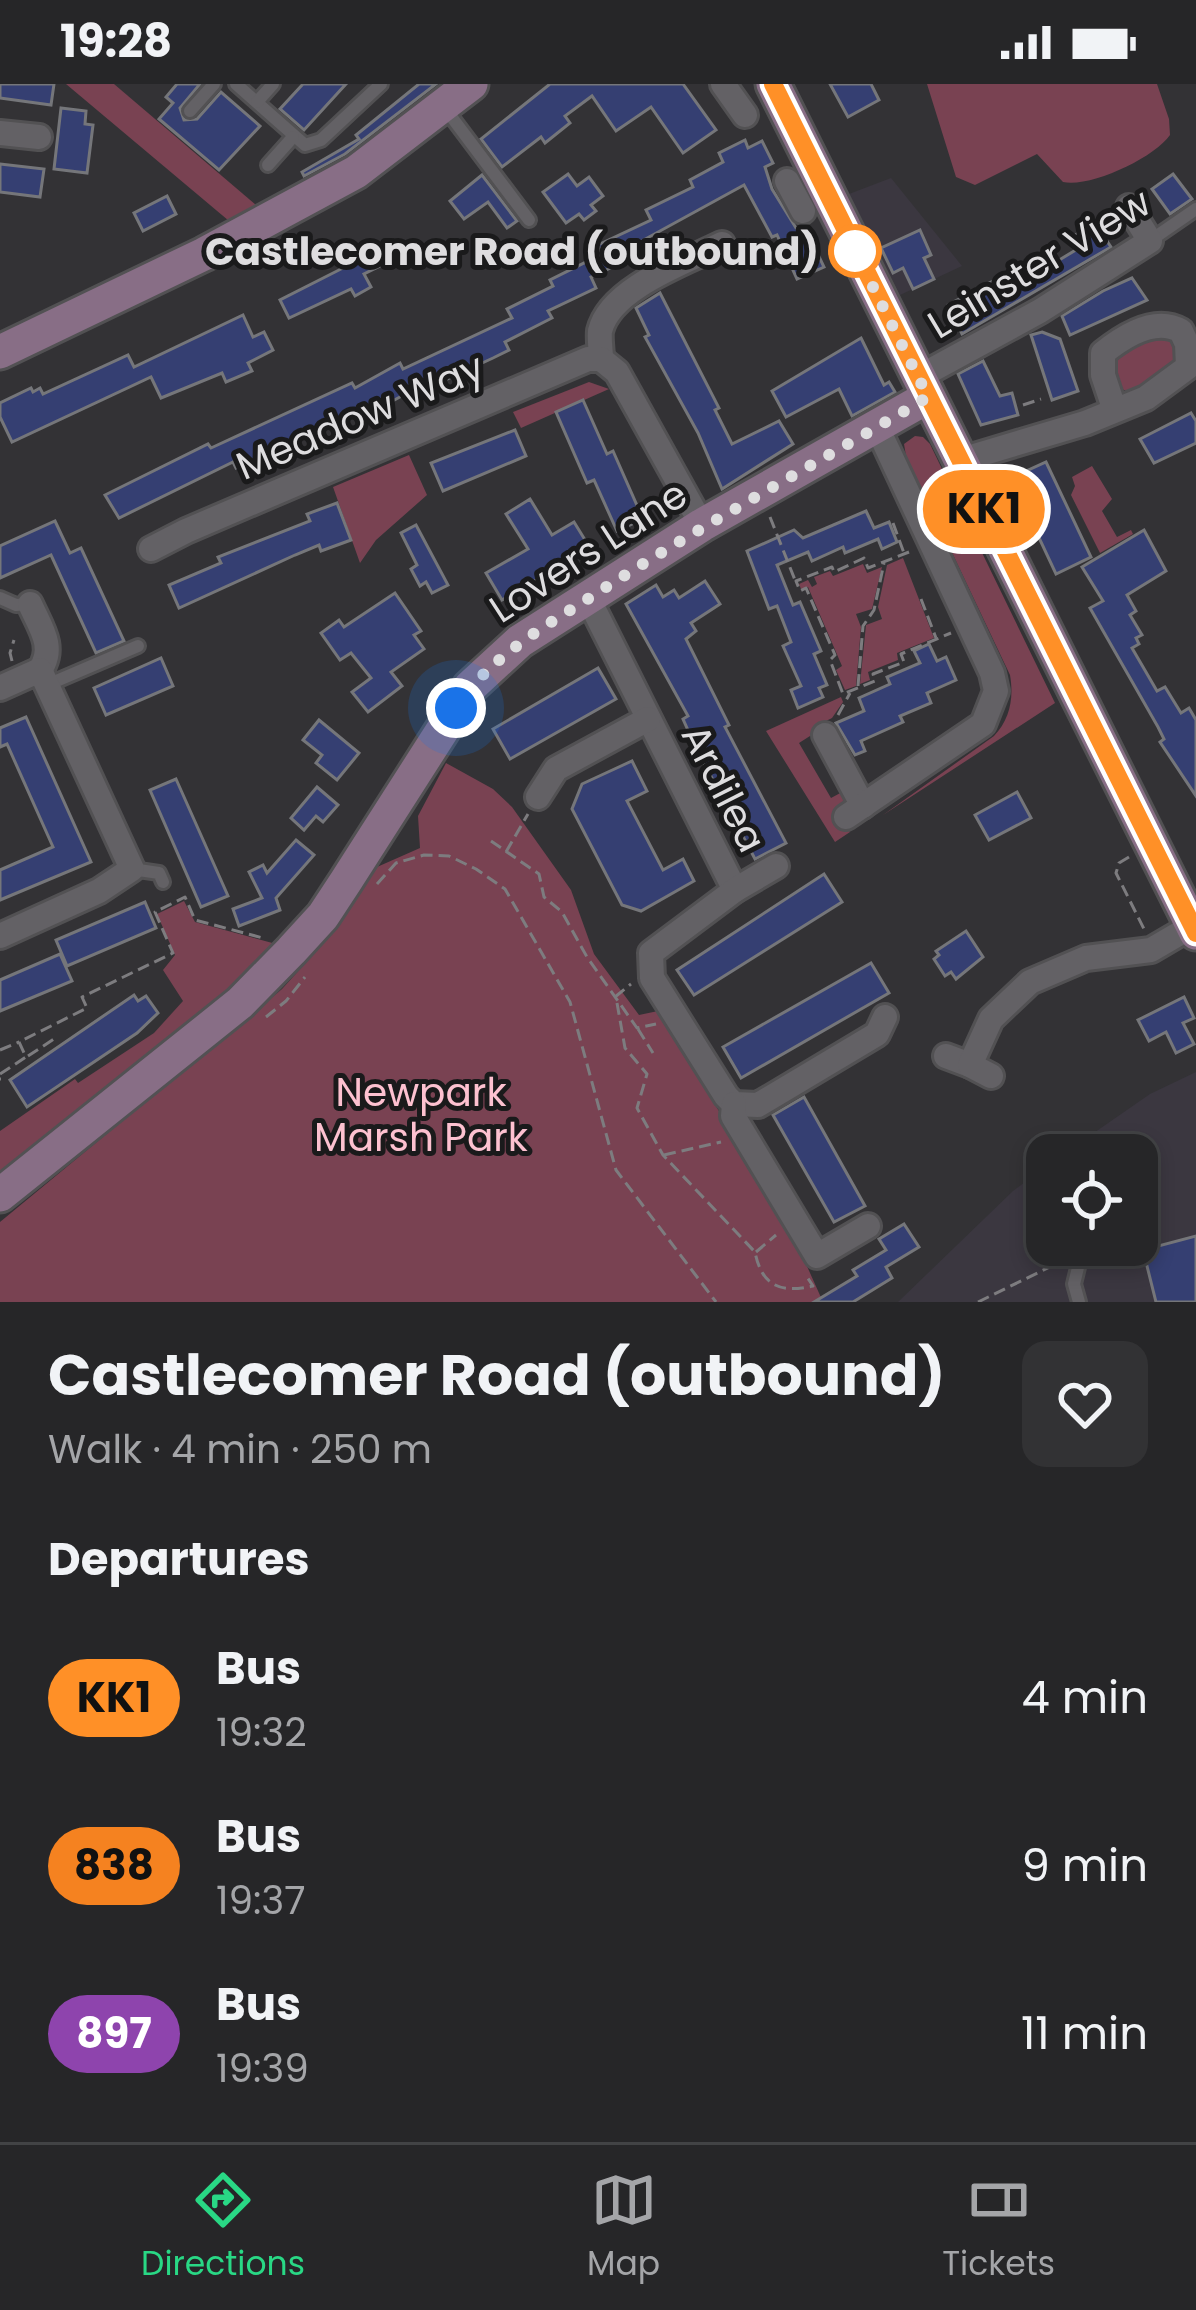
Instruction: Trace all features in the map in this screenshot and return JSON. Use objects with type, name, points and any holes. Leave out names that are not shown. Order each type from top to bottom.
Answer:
[{"type":"street","points":[[0,352],[217,248],[356,172],[471,84]]},
{"type":"street","points":[[735,100],[762,84]]},
{"type":"street","points":[[773,84],[801,192],[924,387],[1194,930],[1154,948],[1086,958],[1030,982],[991,1019],[969,1066]]},
{"type":"street","points":[[0,133],[39,137]]},
{"type":"street","points":[[1129,207],[1150,241]]},
{"type":"street","name":"Leinster View","points":[[924,387],[1150,241]]},
{"type":"street","points":[[702,525],[616,372],[601,359],[600,330],[628,292],[722,244]]},
{"type":"street","name":"Meadow Way","points":[[151,549],[572,364],[601,359]]},
{"type":"street","name":"Lovers Lane","points":[[0,1196],[240,1003],[302,959],[323,916],[470,687],[520,641],[702,525],[877,427],[924,387]]},
{"type":"street","points":[[961,460],[1111,410]]},
{"type":"street","points":[[830,727],[855,812],[982,724],[995,691],[992,673],[877,427]]},
{"type":"street","name":"Ardilea","points":[[588,598],[735,890]]},
{"type":"street","points":[[0,936],[99,891],[132,869],[43,678],[48,645],[30,604]]},
{"type":"street","points":[[0,688],[43,678]]},
{"type":"street","name":"Ardilea","points":[[538,797],[556,769],[648,719]]},
{"type":"street","name":"Ardilea","points":[[776,866],[657,946],[651,953],[652,978],[734,1104],[733,1116],[818,1256],[868,1226]]},
{"type":"street","points":[[734,1104],[758,1106],[877,1034],[885,1017]]},
{"type":"lane","points":[[190,112],[214,84]]},
{"type":"lane","points":[[236,84],[305,145],[320,140],[381,84]]},
{"type":"lane","points":[[256,102],[273,84]]},
{"type":"lane","points":[[443,106],[529,220]]},
{"type":"lane","points":[[268,165],[293,137]]},
{"type":"lane","name":"Leinster View","points":[[1150,241],[1196,209]]},
{"type":"lane","points":[[0,598],[16,605],[30,604]]},
{"type":"lane","points":[[43,678],[138,646]]},
{"type":"lane","points":[[132,869],[159,873],[163,882]]},
{"type":"lane","points":[[1078,1266],[1074,1284],[1079,1302]]},
{"type":"path","points":[[1023,405],[1041,400]]},
{"type":"path","points":[[892,524],[903,554]]},
{"type":"path","points":[[779,541],[800,591],[806,588],[828,638],[835,655],[830,660],[843,694],[875,681],[873,674],[904,662],[901,654],[960,629]]},
{"type":"path","points":[[796,581],[832,566],[834,572],[864,558],[868,568],[920,548]]},
{"type":"path","points":[[859,688],[863,626],[874,610],[885,562]]},
{"type":"path","points":[[921,599],[937,639]]},
{"type":"path","points":[[830,727],[851,691]]},
{"type":"path","points":[[506,852],[538,797]]},
{"type":"path","points":[[491,841],[539,874],[544,897],[562,912],[653,1053]]},
{"type":"path","points":[[1150,842],[1119,863],[1116,873],[1154,948]]},
{"type":"path","points":[[364,898],[397,863],[424,855],[449,856],[505,889],[570,1002],[616,1170],[716,1302]]},
{"type":"path","points":[[92,1016],[82,997],[173,953],[155,912],[185,897],[195,920],[282,943],[302,959],[286,1001],[257,1023]]},
{"type":"path","points":[[617,1003],[626,1048],[647,1074],[637,1108],[662,1155],[755,1252],[758,1266],[774,1285],[787,1292],[813,1286],[801,1269]]},
{"type":"path","points":[[0,1050],[87,1008]]},
{"type":"path","points":[[637,1028],[656,1024]]},
{"type":"path","points":[[0,1077],[57,1037]]},
{"type":"path","points":[[19,1042],[28,1058]]},
{"type":"path","points":[[662,1155],[728,1140]]},
{"type":"path","points":[[755,1252],[778,1234],[779,1222]]},
{"type":"path","points":[[978,1302],[1051,1266]]},
{"type":"shaded area","points":[[891,178],[962,266],[900,295],[849,194]]},
{"type":"shaded area","points":[[1196,1072],[1196,1302],[898,1302],[1026,1181],[1026,1266],[1158,1266],[1158,1134],[1092,1134],[1150,1094]]},
{"type":"green space","points":[[66,84],[114,84],[263,211],[235,226]]},
{"type":"green space","points":[[927,84],[1157,84],[1170,135],[1136,162],[1105,176],[1063,182],[1037,154],[975,185],[956,177]]},
{"type":"green space","points":[[1152,333],[1173,335],[1181,361],[1131,393],[1115,386],[1110,359]]},
{"type":"green space","points":[[589,382],[609,389],[521,428],[513,412]]},
{"type":"green space","points":[[915,436],[930,444],[967,521],[943,534],[906,456],[904,444]]},
{"type":"green space","points":[[409,455],[427,495],[376,540],[360,563],[333,487]]},
{"type":"green space","points":[[1092,466],[1112,499],[1102,511],[1117,537],[1131,530],[1133,534],[1100,553],[1071,495],[1072,477]]},
{"type":"green space","points":[[970,528],[1055,703],[883,815],[994,736],[1009,708],[1010,675],[946,540]]},
{"type":"green space","points":[[903,558],[934,638],[897,653],[898,660],[868,672],[870,680],[860,684],[866,625],[882,619],[878,607],[887,565]]},
{"type":"green space","points":[[863,564],[867,573],[882,567],[872,609],[856,614],[861,627],[856,686],[845,690],[836,670],[842,666],[808,587],[801,589],[799,584],[808,580],[812,587],[817,584],[814,577],[830,571],[833,576]]},
{"type":"green space","points":[[841,697],[843,702],[832,718],[799,743],[831,798],[844,791],[853,805],[840,813],[850,832],[835,842],[766,731]]},
{"type":"green space","name":"Newpark Marsh Park","points":[[446,763],[493,789],[512,807],[571,890],[594,954],[639,1015],[658,1011],[789,1226],[823,1302],[0,1302],[0,1222],[282,989],[377,867],[420,848],[418,816]]},
{"type":"green space","points":[[184,901],[195,922],[276,944],[246,977],[0,1183],[0,1131],[75,1079],[78,1083],[154,1033],[183,1001],[163,970],[175,955],[157,914]]},
{"type":"building","points":[[0,84],[54,84],[51,105],[0,98]]},
{"type":"building","points":[[177,84],[200,84],[180,108],[184,120],[197,119],[221,92],[260,126],[219,170],[159,119],[173,103],[166,97]]},
{"type":"building","points":[[303,84],[346,84],[304,130],[280,109]]},
{"type":"building","points":[[419,84],[436,84],[345,154],[304,176],[302,172],[359,139],[356,135]]},
{"type":"building","points":[[550,84],[683,84],[716,130],[683,153],[651,107],[616,131],[592,96],[565,116],[570,123],[545,143],[541,137],[502,167],[481,139]]},
{"type":"building","points":[[830,84],[871,84],[879,100],[848,117]]},
{"type":"building","points":[[61,108],[86,111],[85,124],[93,125],[87,173],[54,169]]},
{"type":"building","points":[[745,140],[748,148],[762,141],[773,163],[765,167],[772,189],[796,228],[805,227],[824,267],[797,279],[777,235],[772,237],[744,185],[638,243],[643,253],[591,277],[596,288],[548,311],[552,318],[505,342],[509,350],[493,358],[430,387],[427,382],[380,408],[377,402],[236,468],[233,462],[119,518],[105,495],[208,444],[211,448],[352,383],[355,388],[400,363],[403,369],[512,318],[507,309],[602,254],[598,245],[651,220],[646,210],[693,187],[690,180],[723,162],[719,153]]},
{"type":"building","points":[[0,164],[44,169],[40,197],[0,192]]},
{"type":"building","points":[[568,174],[577,186],[589,177],[603,196],[591,205],[596,211],[584,220],[579,214],[566,223],[543,192]]},
{"type":"building","points":[[1173,174],[1192,199],[1170,214],[1152,189]]},
{"type":"building","points":[[482,175],[517,221],[507,228],[488,202],[464,219],[450,201]]},
{"type":"building","points":[[167,196],[176,214],[143,231],[134,213]]},
{"type":"building","points":[[1094,222],[1111,247],[962,334],[948,305],[1044,254],[1051,265],[1079,248],[1071,238]]},
{"type":"building","points":[[920,230],[931,255],[924,258],[934,279],[913,289],[903,268],[893,273],[881,248]]},
{"type":"building","points":[[371,247],[380,266],[364,274],[371,287],[355,296],[351,289],[289,318],[280,300],[341,269],[338,264]]},
{"type":"building","points":[[1132,278],[1147,300],[1070,335],[1062,316]]},
{"type":"building","points":[[660,293],[719,408],[715,410],[732,444],[779,421],[793,444],[722,489],[698,433],[645,337],[649,335],[636,308]]},
{"type":"building","points":[[243,315],[253,337],[264,332],[273,350],[248,363],[252,371],[226,382],[222,373],[161,398],[151,377],[12,442],[0,417],[0,403],[31,388],[33,392],[40,388],[43,394],[128,355],[134,367]]},
{"type":"building","points":[[1042,332],[1060,339],[1078,391],[1052,400],[1031,335]]},
{"type":"building","points":[[861,338],[884,385],[889,382],[895,392],[852,416],[839,389],[786,417],[772,391]]},
{"type":"building","points":[[983,361],[1000,396],[1012,393],[1018,415],[981,425],[958,374]]},
{"type":"building","points":[[583,400],[607,454],[613,451],[643,519],[617,531],[594,480],[587,483],[556,412]]},
{"type":"building","points":[[1191,413],[1196,421],[1196,443],[1154,463],[1140,439]]},
{"type":"building","points":[[515,430],[526,456],[443,491],[431,463]]},
{"type":"building","points":[[1046,462],[1091,557],[1056,574],[1011,478]]},
{"type":"building","points":[[530,499],[552,535],[574,522],[590,548],[502,600],[486,573],[528,549],[506,514]]},
{"type":"building","points":[[337,503],[351,540],[321,551],[319,545],[179,608],[169,585],[221,563],[218,557],[310,521],[307,514]]},
{"type":"building","points":[[866,511],[874,528],[889,522],[897,542],[882,549],[878,539],[812,561],[808,552],[777,565],[793,605],[800,602],[821,651],[814,654],[827,685],[819,688],[823,697],[798,708],[791,690],[801,686],[783,646],[791,642],[777,606],[769,609],[747,551],[794,530],[803,538]]},
{"type":"building","points":[[55,521],[70,553],[81,548],[124,641],[96,653],[51,555],[0,578],[0,546]]},
{"type":"building","points":[[416,525],[448,585],[432,593],[426,582],[420,586],[411,569],[417,565],[401,533]]},
{"type":"building","points":[[1144,530],[1166,571],[1127,595],[1136,611],[1130,615],[1142,635],[1132,648],[1157,691],[1165,687],[1181,713],[1189,708],[1196,720],[1196,796],[1160,742],[1164,739],[1158,727],[1090,608],[1103,601],[1082,567]]},
{"type":"building","points":[[705,581],[720,604],[691,623],[696,631],[686,639],[729,725],[725,727],[786,843],[755,859],[696,748],[683,719],[688,716],[626,604],[656,585],[663,597],[674,590],[679,598]]},
{"type":"building","points":[[395,593],[421,631],[414,635],[424,649],[391,672],[402,686],[368,712],[352,692],[371,678],[351,653],[340,660],[321,633],[339,620],[344,627]]},
{"type":"building","points":[[929,644],[937,661],[946,657],[956,680],[927,693],[931,703],[900,716],[903,722],[861,741],[865,751],[855,755],[836,723],[864,711],[859,698],[890,684],[887,677],[920,663],[914,651]]},
{"type":"building","points":[[161,658],[173,686],[106,715],[94,688]]},
{"type":"building","points":[[598,668],[616,699],[510,759],[493,729]]},
{"type":"building","points":[[26,717],[91,862],[0,900],[0,870],[53,847],[7,744],[0,747],[0,728]]},
{"type":"building","points":[[319,720],[359,753],[337,780],[316,763],[322,755],[303,740]]},
{"type":"building","points":[[632,761],[647,791],[627,801],[663,870],[683,859],[694,881],[641,911],[622,905],[572,809],[582,784]]},
{"type":"building","points":[[176,779],[228,896],[201,907],[150,790]]},
{"type":"building","points":[[317,787],[338,805],[323,822],[316,816],[304,830],[291,818]]},
{"type":"building","points":[[1017,792],[1031,818],[989,840],[975,815]]},
{"type":"building","points":[[296,840],[314,855],[276,898],[280,910],[239,926],[233,909],[262,898],[249,872],[263,865],[267,873]]},
{"type":"building","points":[[824,874],[842,902],[694,995],[677,970]]},
{"type":"building","points":[[145,902],[156,928],[67,966],[56,940]]},
{"type":"building","points":[[966,931],[983,957],[956,979],[951,972],[945,976],[934,959],[939,955],[936,951]]},
{"type":"building","points":[[60,954],[72,981],[0,1011],[0,980]]},
{"type":"building","points":[[871,963],[889,993],[741,1078],[723,1047]]},
{"type":"building","points":[[134,995],[138,1001],[146,996],[158,1013],[137,1033],[27,1107],[10,1080]]},
{"type":"building","points":[[1184,997],[1194,1018],[1183,1023],[1194,1044],[1176,1053],[1166,1032],[1149,1041],[1138,1020]]},
{"type":"building","points":[[804,1097],[865,1206],[834,1222],[773,1115]]},
{"type":"building","points":[[904,1224],[919,1247],[886,1267],[892,1278],[853,1302],[814,1302],[857,1276],[853,1270],[886,1250],[879,1239]]},
{"type":"building","points":[[1196,1236],[1196,1302],[1156,1302],[1147,1266],[1158,1266],[1158,1246]]},
{"type":"bus line","name":"KK1","points":[[773,84],[1196,933]]},
{"type":"place","name":"Castlecomer Road (outbound)","points":[[855,251]]},
{"type":"route","points":[[456,708],[470,687],[520,641],[702,525],[928,397],[855,251]]}]
